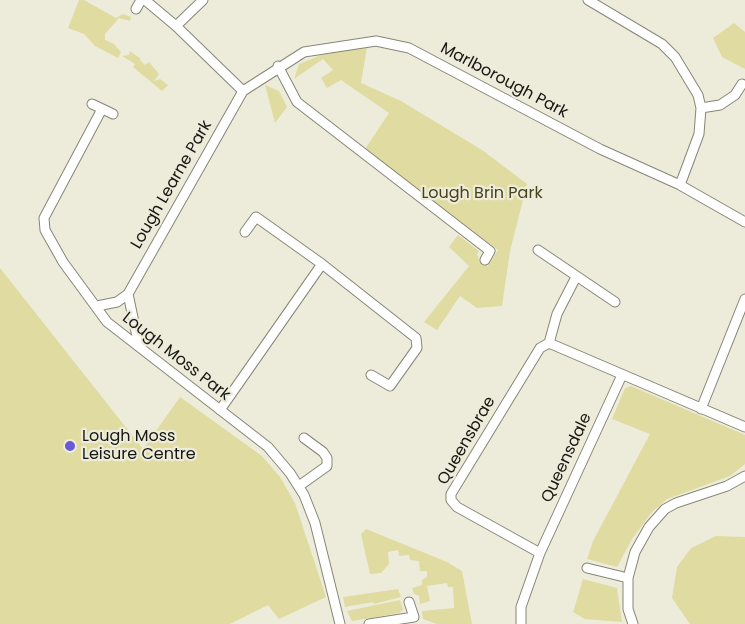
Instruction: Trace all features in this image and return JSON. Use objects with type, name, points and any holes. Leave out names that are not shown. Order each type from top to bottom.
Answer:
[{"type":"street","points":[[136,9],[143,0],[176,26],[243,92]]},
{"type":"street","points":[[176,26],[203,0]]},
{"type":"street","points":[[588,0],[662,44],[675,57],[698,95],[701,108],[699,134],[680,185]]},
{"type":"street","name":"Marlborough Park","points":[[243,92],[278,66],[304,52],[376,41],[409,48],[600,149],[680,185],[745,222]]},
{"type":"street","points":[[278,66],[297,102],[490,251],[484,260]]},
{"type":"street","points":[[701,108],[720,105],[735,95],[742,84]]},
{"type":"street","name":"Lough Learne Park","points":[[128,294],[243,92]]},
{"type":"street","points":[[92,104],[112,114]]},
{"type":"street","name":"Lough Moss Park","points":[[102,109],[44,218],[45,230],[63,262],[113,328],[268,447],[299,486],[315,523],[340,624]]},
{"type":"street","points":[[245,232],[256,217],[322,264],[416,338],[417,348],[390,386],[371,375]]},
{"type":"street","points":[[538,250],[615,302]]},
{"type":"street","points":[[220,410],[322,264]]},
{"type":"street","points":[[576,277],[557,314],[549,343],[745,427]]},
{"type":"street","points":[[97,306],[117,302],[128,294],[138,341],[144,353]]},
{"type":"street","points":[[701,409],[745,299]]},
{"type":"street","name":"Queensbrae","points":[[540,553],[457,507],[451,500],[451,494],[540,348],[549,343]]},
{"type":"street","name":"Queensdale","points":[[521,624],[521,607],[540,553],[622,375]]},
{"type":"street","points":[[299,486],[327,466],[327,458],[323,452],[304,438]]},
{"type":"street","points":[[633,624],[628,609],[628,578],[639,543],[665,509],[684,500],[727,486],[745,476]]},
{"type":"street","points":[[587,568],[628,578]]},
{"type":"street","points":[[369,624],[414,616],[409,602]]},
{"type":"green space","points":[[79,0],[84,0],[116,18],[123,14],[131,17],[130,21],[119,18],[105,34],[105,40],[114,44],[121,52],[118,58],[95,46],[84,34],[68,28]]},
{"type":"green space","points":[[734,23],[745,32],[745,69],[722,57],[713,38]]},
{"type":"green space","name":"Lough Brin Park","points":[[367,47],[361,83],[401,101],[482,150],[527,184],[510,251],[502,306],[477,308],[460,296],[437,330],[424,322],[469,266],[449,247],[458,235],[479,251],[476,256],[478,255],[479,261],[488,266],[498,250],[365,149],[389,113],[341,80],[327,88],[321,78],[333,70],[323,59],[294,79],[299,64],[321,55]]},
{"type":"green space","points":[[130,51],[145,65],[149,62],[159,74],[154,81],[160,79],[168,85],[162,91],[133,67],[135,64],[122,56],[129,55]]},
{"type":"green space","points":[[265,85],[279,91],[287,107],[275,123]]},
{"type":"green space","name":"Lough Moss Leisure Centre","points":[[0,268],[143,449],[180,397],[262,456],[280,477],[295,503],[326,597],[279,619],[268,605],[230,624],[0,624]]},
{"type":"green space","points":[[631,386],[745,435],[745,464],[730,476],[667,499],[651,513],[632,539],[617,567],[587,559],[593,541],[650,434],[612,419],[625,388]]},
{"type":"green space","points":[[366,529],[447,562],[462,571],[472,624],[437,624],[423,619],[422,611],[454,608],[453,587],[448,587],[447,583],[427,586],[430,601],[420,604],[419,596],[414,594],[412,588],[422,585],[422,580],[427,577],[427,571],[420,571],[419,561],[410,560],[409,555],[399,556],[398,550],[388,552],[389,564],[381,573],[370,574],[361,534]]},
{"type":"green space","points":[[716,536],[745,537],[745,624],[690,624],[672,598],[677,567],[691,548]]},
{"type":"green space","points":[[583,579],[617,588],[622,622],[585,619],[573,612]]},
{"type":"green space","points":[[398,589],[401,597],[374,604],[373,602],[345,607],[343,597]]},
{"type":"green space","points":[[400,600],[403,610],[399,613],[352,621],[347,611]]},
{"type":"place","name":"Lough Moss Leisure Centre","points":[[70,446]]}]
